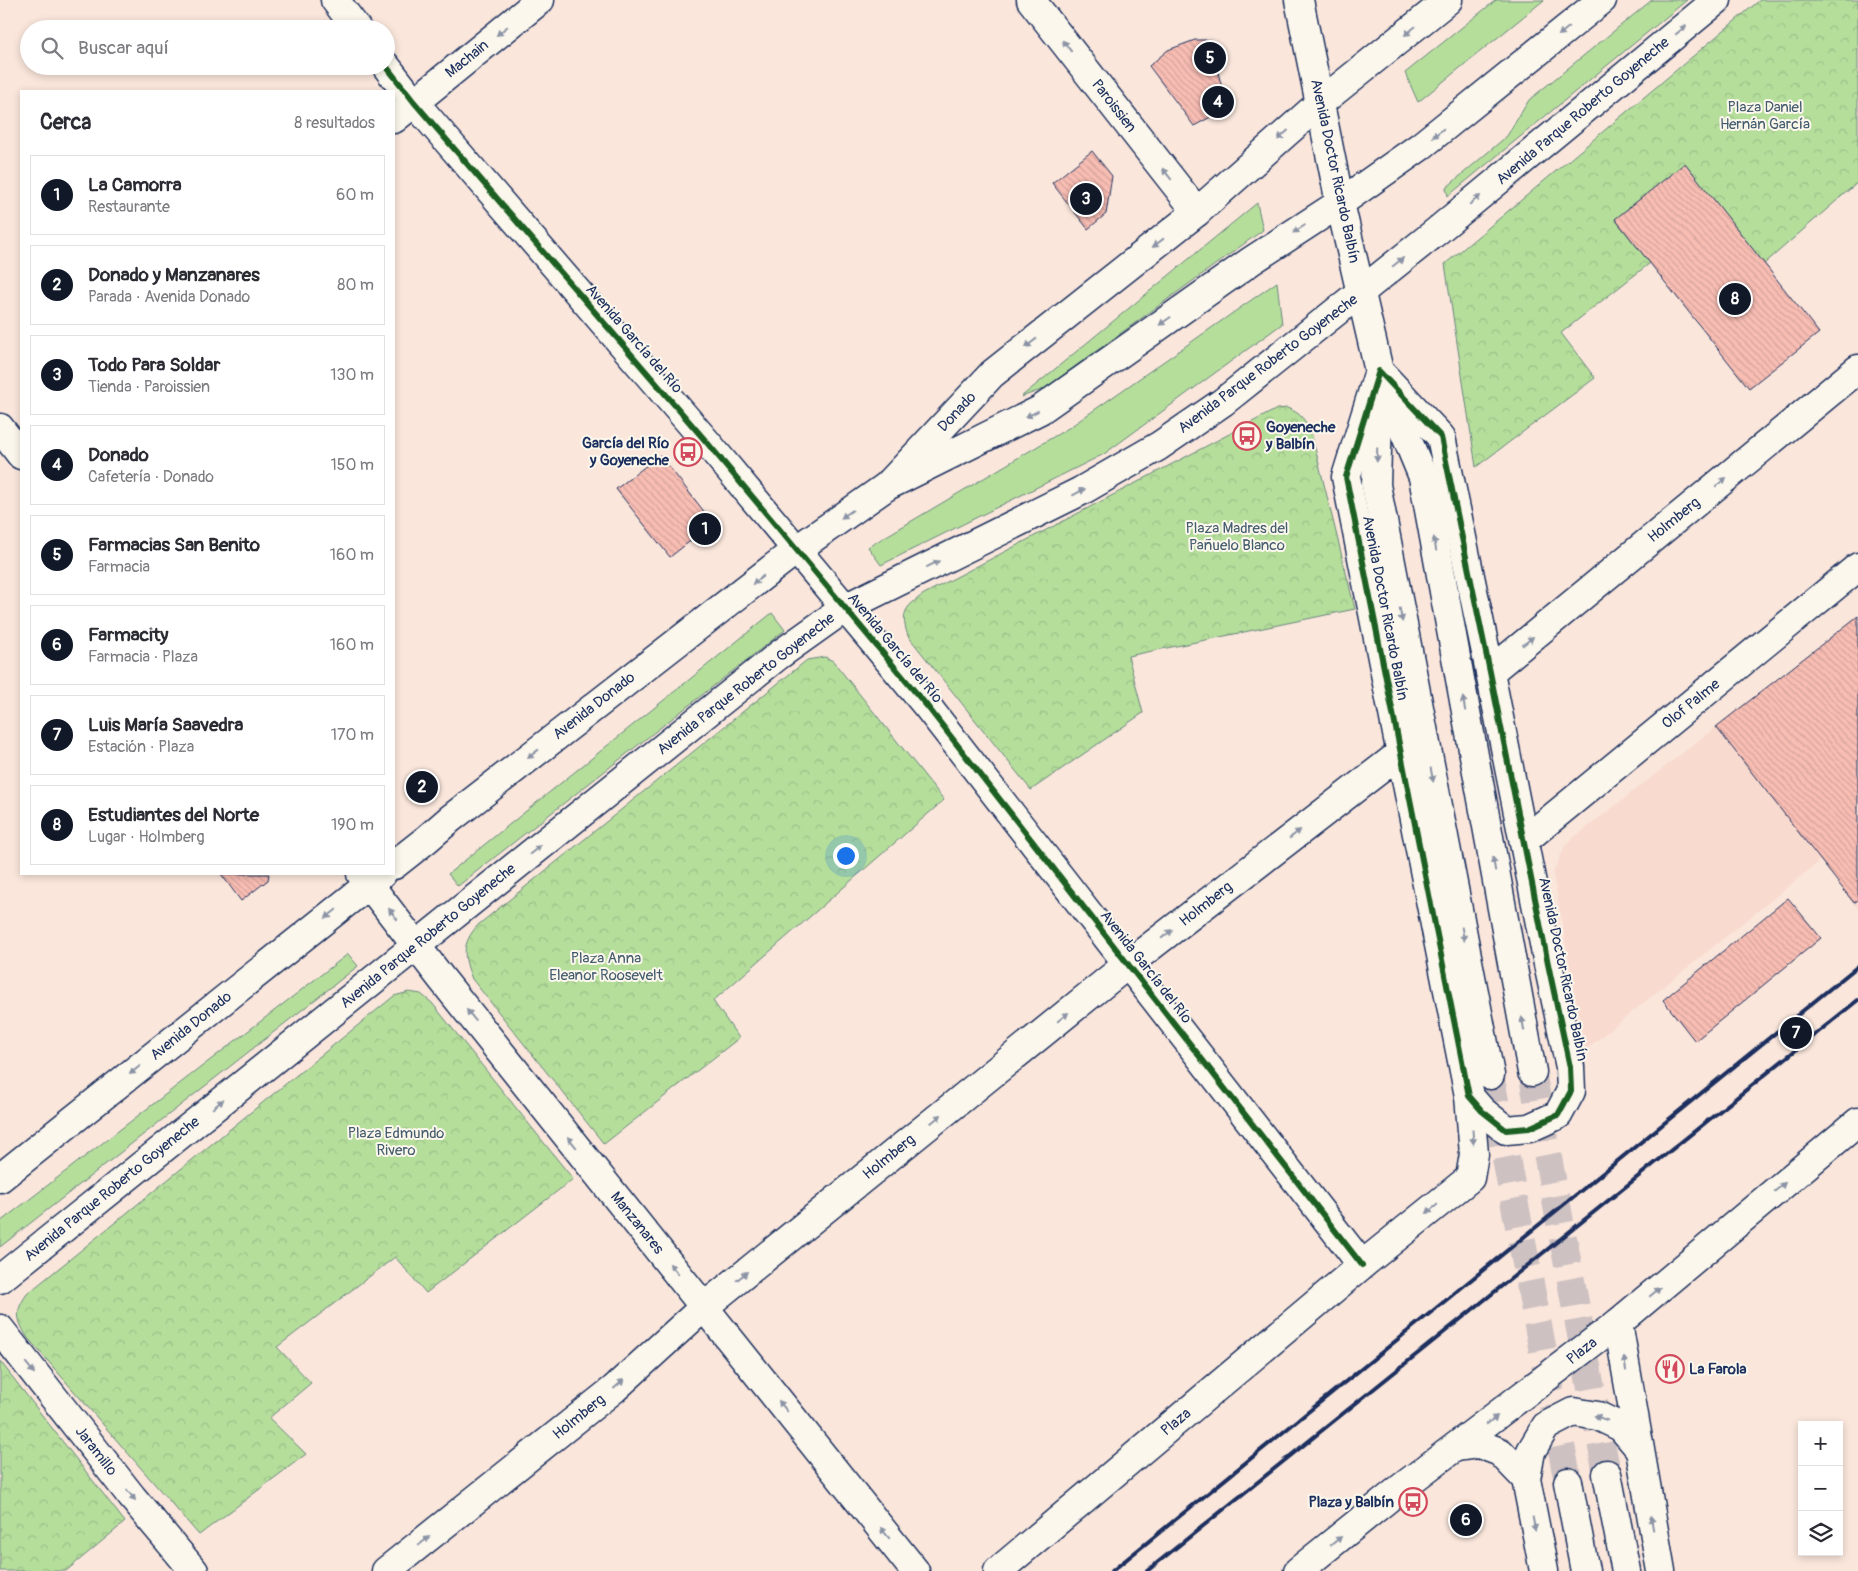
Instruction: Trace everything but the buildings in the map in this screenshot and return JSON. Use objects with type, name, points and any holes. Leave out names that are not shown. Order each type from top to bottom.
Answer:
[{"type":"street","points":[[335,0],[350,20]]},
{"type":"street","name":"Machain","points":[[404,110],[540,0]]},
{"type":"street","name":"Paroissien","points":[[1031,0],[1197,212]]},
{"type":"street","name":"Avenida Doctor Ricardo Balbín","points":[[1299,0],[1340,203],[1379,372],[1441,437],[1570,1067],[1571,1092],[1558,1115],[1529,1128],[1506,1130],[1482,1111],[1469,1096]]},
{"type":"street","name":"Donado","points":[[887,486],[992,374],[1197,212],[1320,103],[1448,0]]},
{"type":"street","points":[[796,550],[887,486],[1040,410],[1251,261],[1340,203],[1438,133],[1602,0]]},
{"type":"street","name":"Avenida Parque Roberto Goyeneche","points":[[0,1279],[779,655],[846,608],[1081,491],[1159,446],[1223,402],[1550,139],[1717,0]]},
{"type":"street","name":"Avenida García del Río","points":[[390,75],[404,110],[704,439],[927,706],[1362,1266]]},
{"type":"street","name":"Holmberg","points":[[1490,672],[1858,369]]},
{"type":"street","points":[[1379,372],[1423,478],[1532,1072]]},
{"type":"street","points":[[1379,372],[1376,485],[1490,1075]]},
{"type":"street","name":"Avenida Doctor Ricardo Balbín","points":[[1379,372],[1346,477],[1469,1096],[1474,1135],[1474,1154],[1470,1178]]},
{"type":"street","points":[[6,429],[20,452]]},
{"type":"street","name":"Avenida Donado","points":[[395,864],[457,813],[796,550]]},
{"type":"street","name":"Olof Palme","points":[[1524,840],[1858,567]]},
{"type":"street","name":"Holmberg","points":[[386,1571],[614,1389],[704,1307],[1128,964],[1401,753]]},
{"type":"street","name":"Avenida Donado","points":[[0,1178],[371,877]]},
{"type":"street","name":"Manzanares","points":[[371,877],[441,978],[915,1571]]},
{"type":"street","name":"Plaza","points":[[1298,1571],[1401,1488],[1618,1323],[1858,1122]]},
{"type":"street","name":"Plaza","points":[[998,1571],[1470,1178]]},
{"type":"street","points":[[1618,1323],[1661,1571]]},
{"type":"street","name":"Jaramillo","points":[[0,1329],[132,1497],[194,1571]]},
{"type":"street","points":[[1544,1571],[1526,1479],[1531,1451],[1546,1426],[1573,1412],[1598,1416],[1621,1426],[1638,1447]]},
{"type":"street","points":[[1457,1447],[1479,1444],[1500,1452],[1526,1479]]},
{"type":"street","points":[[1607,1474],[1626,1571]]},
{"type":"street","points":[[1568,1482],[1585,1571]]},
{"type":"shaded area","points":[[1858,616],[1858,909],[1821,860],[1585,1050],[1553,873],[1566,844]]},
{"type":"green space","points":[[1496,0],[1544,0],[1418,102],[1405,73]]},
{"type":"green space","points":[[1652,0],[1687,0],[1448,196],[1446,188],[1507,136],[1529,100]]},
{"type":"green space","name":"Plaza Daniel Hernán García","points":[[1760,0],[1858,0],[1858,182],[1764,264],[1615,219],[1650,263],[1561,333],[1595,378],[1476,467],[1445,264]]},
{"type":"green space","points":[[1257,203],[1263,230],[1044,389],[1021,397]]},
{"type":"green space","points":[[1277,282],[1282,324],[1104,454],[881,565],[868,547],[1070,427]]},
{"type":"green space","name":"Plaza Madres del Pañuelo Blanco","points":[[1287,408],[1302,417],[1311,432],[1355,609],[1128,656],[1143,713],[1031,790],[908,636],[904,622],[908,607],[924,594],[1277,409]]},
{"type":"green space","points":[[772,613],[785,630],[458,886],[448,874]]},
{"type":"green space","name":"Plaza Anna Eleanor Roosevelt","points":[[825,657],[833,661],[944,800],[713,1001],[739,1038],[604,1144],[472,979],[465,957],[466,944],[478,925],[807,660]]},
{"type":"green space","points":[[348,954],[358,966],[0,1247],[0,1222]]},
{"type":"green space","name":"Plaza Edmundo Rivero","points":[[409,992],[421,994],[432,1003],[573,1179],[426,1293],[395,1257],[277,1347],[311,1383],[269,1418],[306,1454],[199,1535],[27,1337],[19,1320],[20,1305],[27,1294],[394,996]]},
{"type":"green space","points":[[0,1361],[125,1522],[66,1571],[0,1571]]},
{"type":"tunnel","points":[[1532,1072],[1607,1474]]},
{"type":"tunnel","points":[[1490,1075],[1568,1482]]},
{"type":"railway","points":[[1112,1571],[1858,966]]},
{"type":"railway","points":[[1147,1571],[1858,1000]]},
{"type":"cycle path","points":[[393,75],[414,102],[704,439],[927,706],[1362,1265]]},
{"type":"cycle path","points":[[1379,371],[1441,437],[1570,1067],[1571,1091],[1558,1115],[1529,1128],[1506,1130],[1482,1111],[1469,1096],[1346,477],[1379,371]]},
{"type":"place","name":"Farmacias San Benito","points":[[1210,58]]},
{"type":"place","name":"Donado","points":[[1218,102]]},
{"type":"place","name":"Todo Para Soldar","points":[[1086,199]]},
{"type":"place","name":"Estudiantes del Norte","points":[[1735,299]]},
{"type":"place","name":"Goyeneche y Balbín","points":[[1247,436]]},
{"type":"place","name":"García del Río y Goyeneche","points":[[688,452]]},
{"type":"place","name":"La Camorra","points":[[705,529]]},
{"type":"place","name":"Donado y Manzanares","points":[[422,787]]},
{"type":"place","name":"Luis María Saavedra","points":[[1796,1033]]},
{"type":"place","name":"La Farola","points":[[1670,1369]]},
{"type":"place","name":"Plaza y Balbín","points":[[1413,1502]]},
{"type":"place","name":"Farmacity","points":[[1466,1520]]}]
